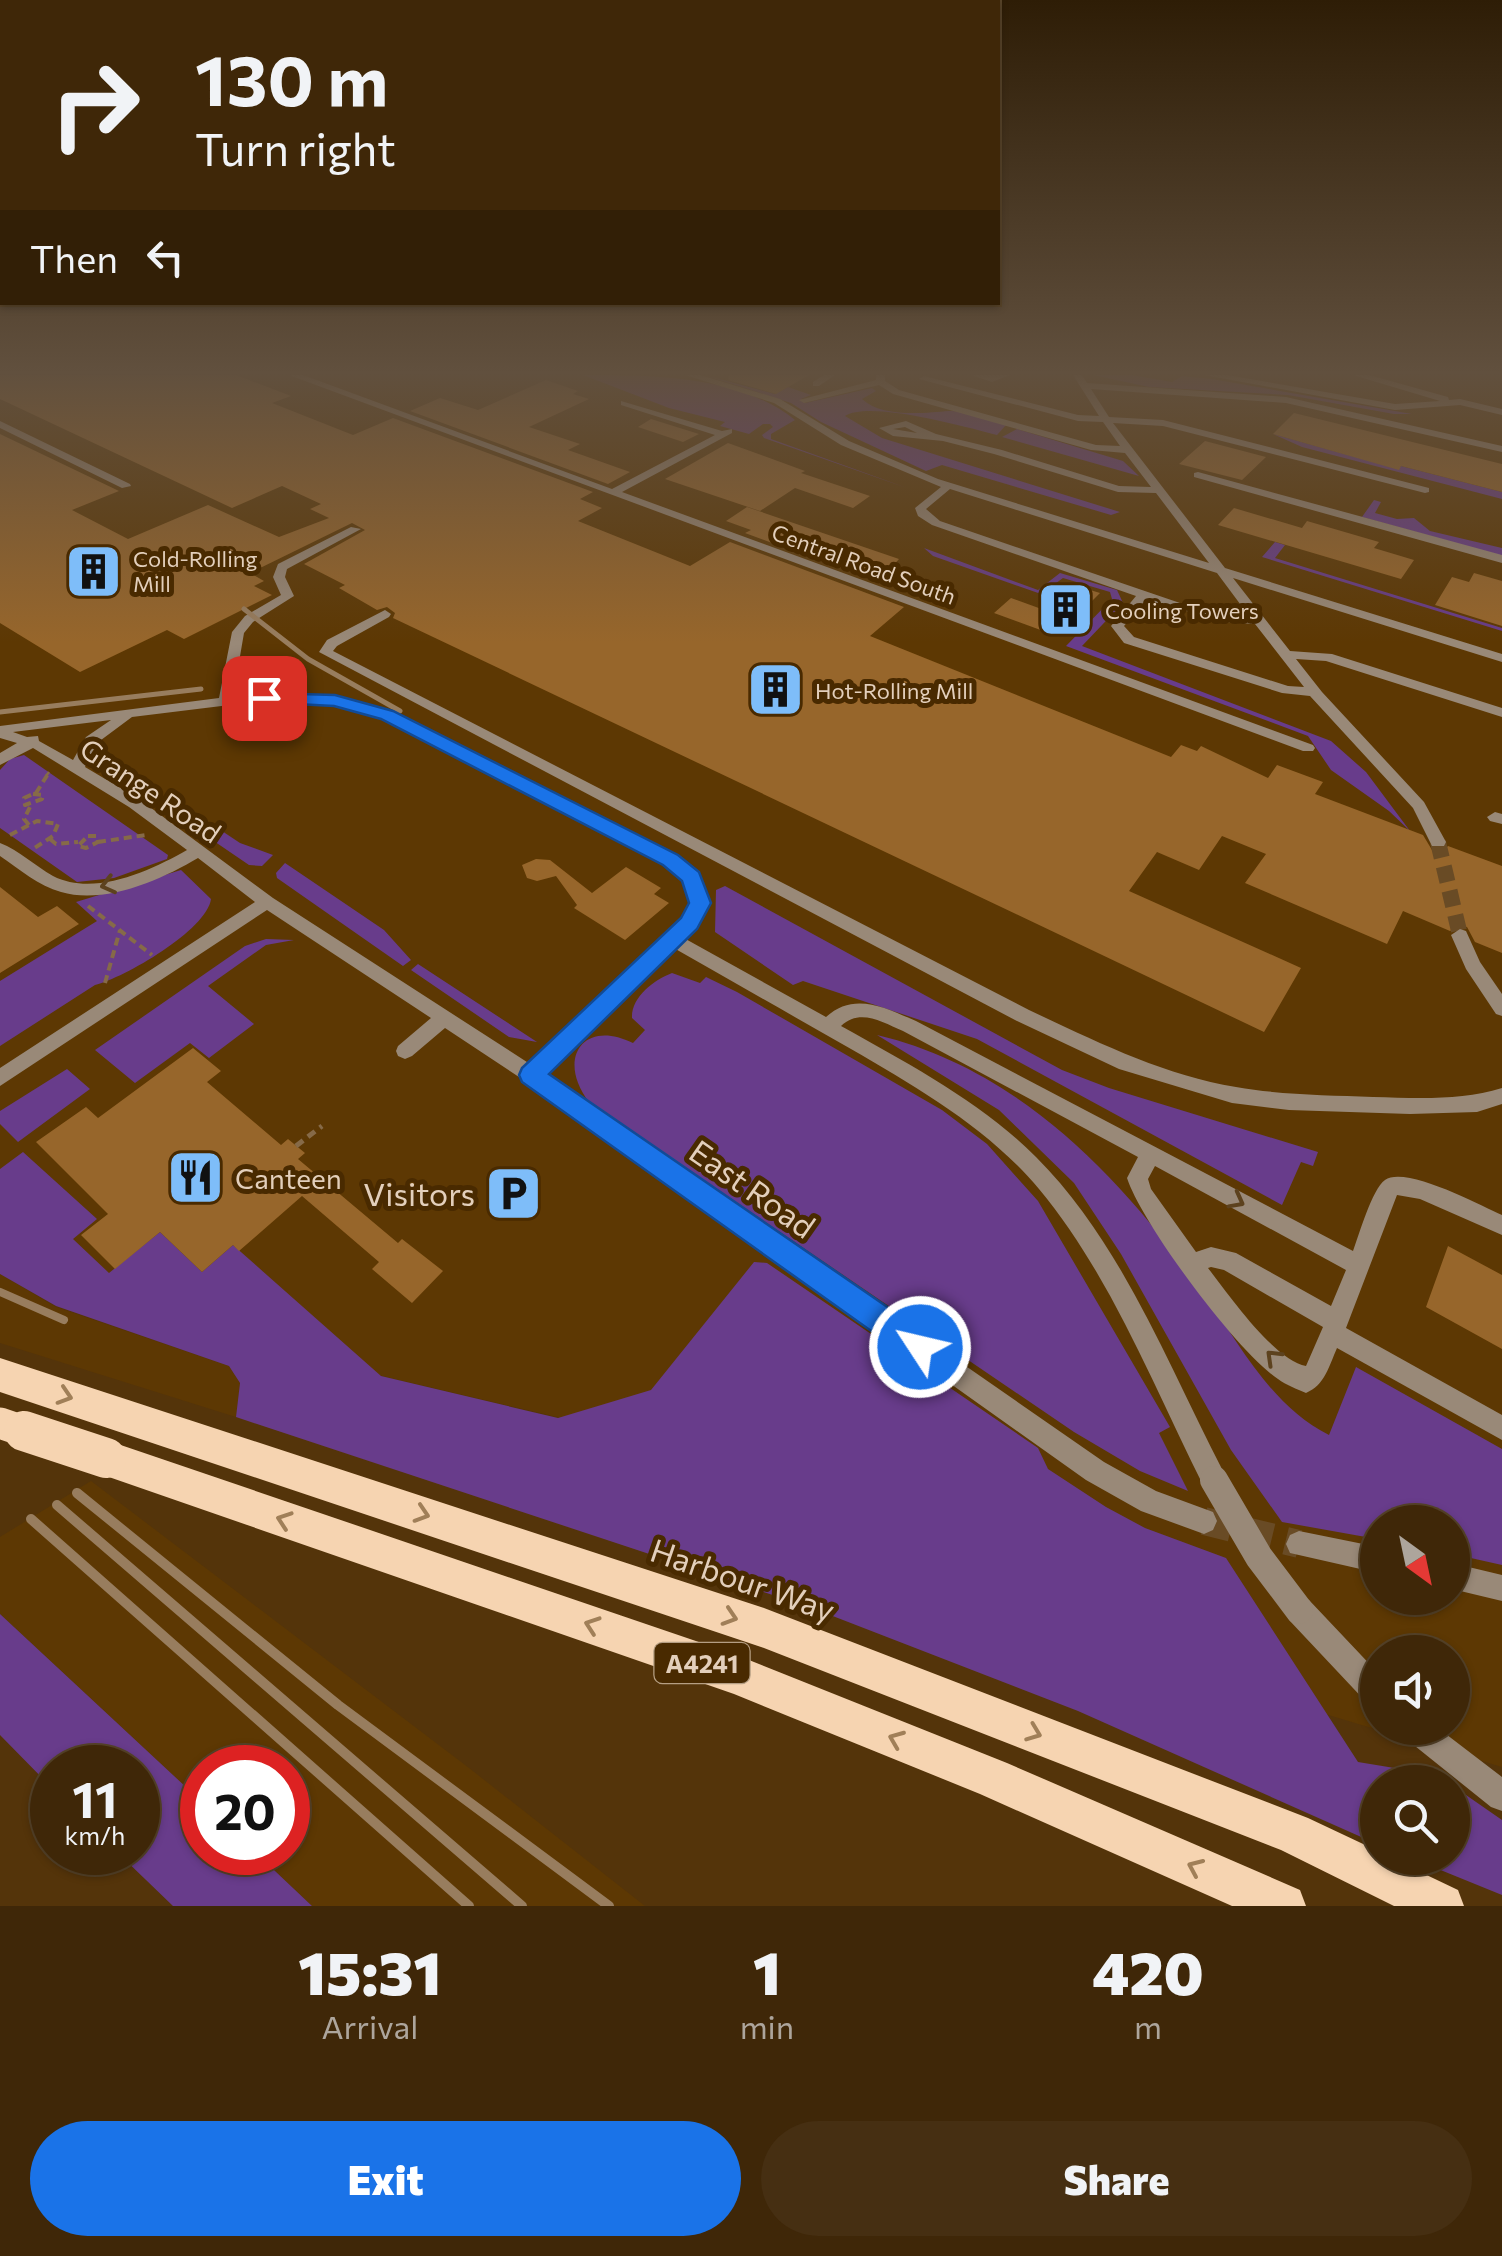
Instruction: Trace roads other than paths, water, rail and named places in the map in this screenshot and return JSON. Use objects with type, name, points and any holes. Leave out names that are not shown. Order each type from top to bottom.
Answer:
[{"type":"main road","name":"Harbour Way","points":[[0,1375],[764,1628],[1294,1833],[1442,1906]]},
{"type":"main road","name":"A4241","points":[[0,1423],[734,1674],[992,1778],[1284,1906]]},
{"type":"lane","points":[[81,464],[126,486]]},
{"type":"lane","name":"Central Road South","points":[[536,464],[1308,748]]},
{"type":"lane","points":[[614,492],[667,464]]},
{"type":"lane","points":[[897,464],[948,486],[1502,658]]},
{"type":"lane","points":[[1031,464],[1118,489],[1161,490]]},
{"type":"lane","points":[[1140,464],[1314,692],[1419,806],[1438,842]]},
{"type":"lane","points":[[1324,464],[1426,490]]},
{"type":"lane","points":[[1198,475],[1502,559]]},
{"type":"lane","points":[[948,486],[920,508],[925,517],[982,541],[1204,614],[1260,620]]},
{"type":"lane","points":[[225,701],[238,632],[249,619],[288,596],[279,577],[282,567],[355,529]]},
{"type":"lane","points":[[1143,595],[1117,626],[1129,640],[1287,690],[1314,692]]},
{"type":"lane","points":[[385,614],[332,643],[326,652],[1022,1015],[1126,1064],[1208,1090],[1289,1102],[1461,1105],[1502,1096]]},
{"type":"lane","points":[[1287,656],[1327,656],[1502,713]]},
{"type":"lane","points":[[0,731],[225,701],[318,699],[370,709],[411,725],[670,860],[691,877],[700,895],[697,912],[673,940],[531,1075]]},
{"type":"lane","points":[[77,767],[96,735],[135,712]]},
{"type":"lane","points":[[0,760],[65,721]]},
{"type":"lane","name":"Grange Road","points":[[0,731],[30,741],[77,767],[267,902]]},
{"type":"lane","points":[[5,842],[48,881],[78,890],[108,886],[182,861],[198,851]]},
{"type":"lane","points":[[0,1078],[267,902]]},
{"type":"lane","name":"East Road","points":[[267,902],[531,1075],[1094,1471],[1150,1502],[1204,1521]]},
{"type":"lane","points":[[1460,935],[1472,964],[1502,1008]]},
{"type":"lane","points":[[673,940],[963,1109],[1018,1153],[1048,1185],[1110,1279],[1214,1480],[1269,1572],[1360,1674]]},
{"type":"lane","points":[[828,1027],[845,1012],[854,1010],[900,1024],[964,1053],[1359,1266]]},
{"type":"lane","points":[[405,1051],[443,1019]]},
{"type":"lane","points":[[1151,1155],[1137,1182],[1242,1327],[1294,1377],[1310,1378],[1335,1327],[1388,1190],[1394,1185],[1422,1190],[1502,1225]]},
{"type":"lane","points":[[1193,1263],[1212,1257],[1228,1260],[1502,1428]]},
{"type":"lane","points":[[1300,1544],[1360,1556]]},
{"type":"lane","points":[[1470,1580],[1502,1588]]},
{"type":"lane","points":[[1437,1745],[1493,1789]]},
{"type":"tunnel","points":[[1438,842],[1460,935]]},
{"type":"tunnel","points":[[1204,1521],[1299,1544]]},
{"type":"railway","points":[[244,609],[308,659],[400,711]]},
{"type":"railway","points":[[0,712],[201,689]]},
{"type":"railway","points":[[0,1292],[64,1320]]},
{"type":"railway","points":[[77,1493],[338,1705],[609,1906]]},
{"type":"railway","points":[[57,1505],[522,1906]]},
{"type":"railway","points":[[31,1519],[469,1906]]},
{"type":"place","name":"Cold-Rolling Mill","points":[[94,571]]},
{"type":"place","name":"Cooling Towers","points":[[1066,610]]},
{"type":"place","name":"Hot-Rolling Mill","points":[[776,690]]},
{"type":"place","name":"Canteen","points":[[196,1178]]},
{"type":"place","name":"Visitors","points":[[514,1193]]}]
